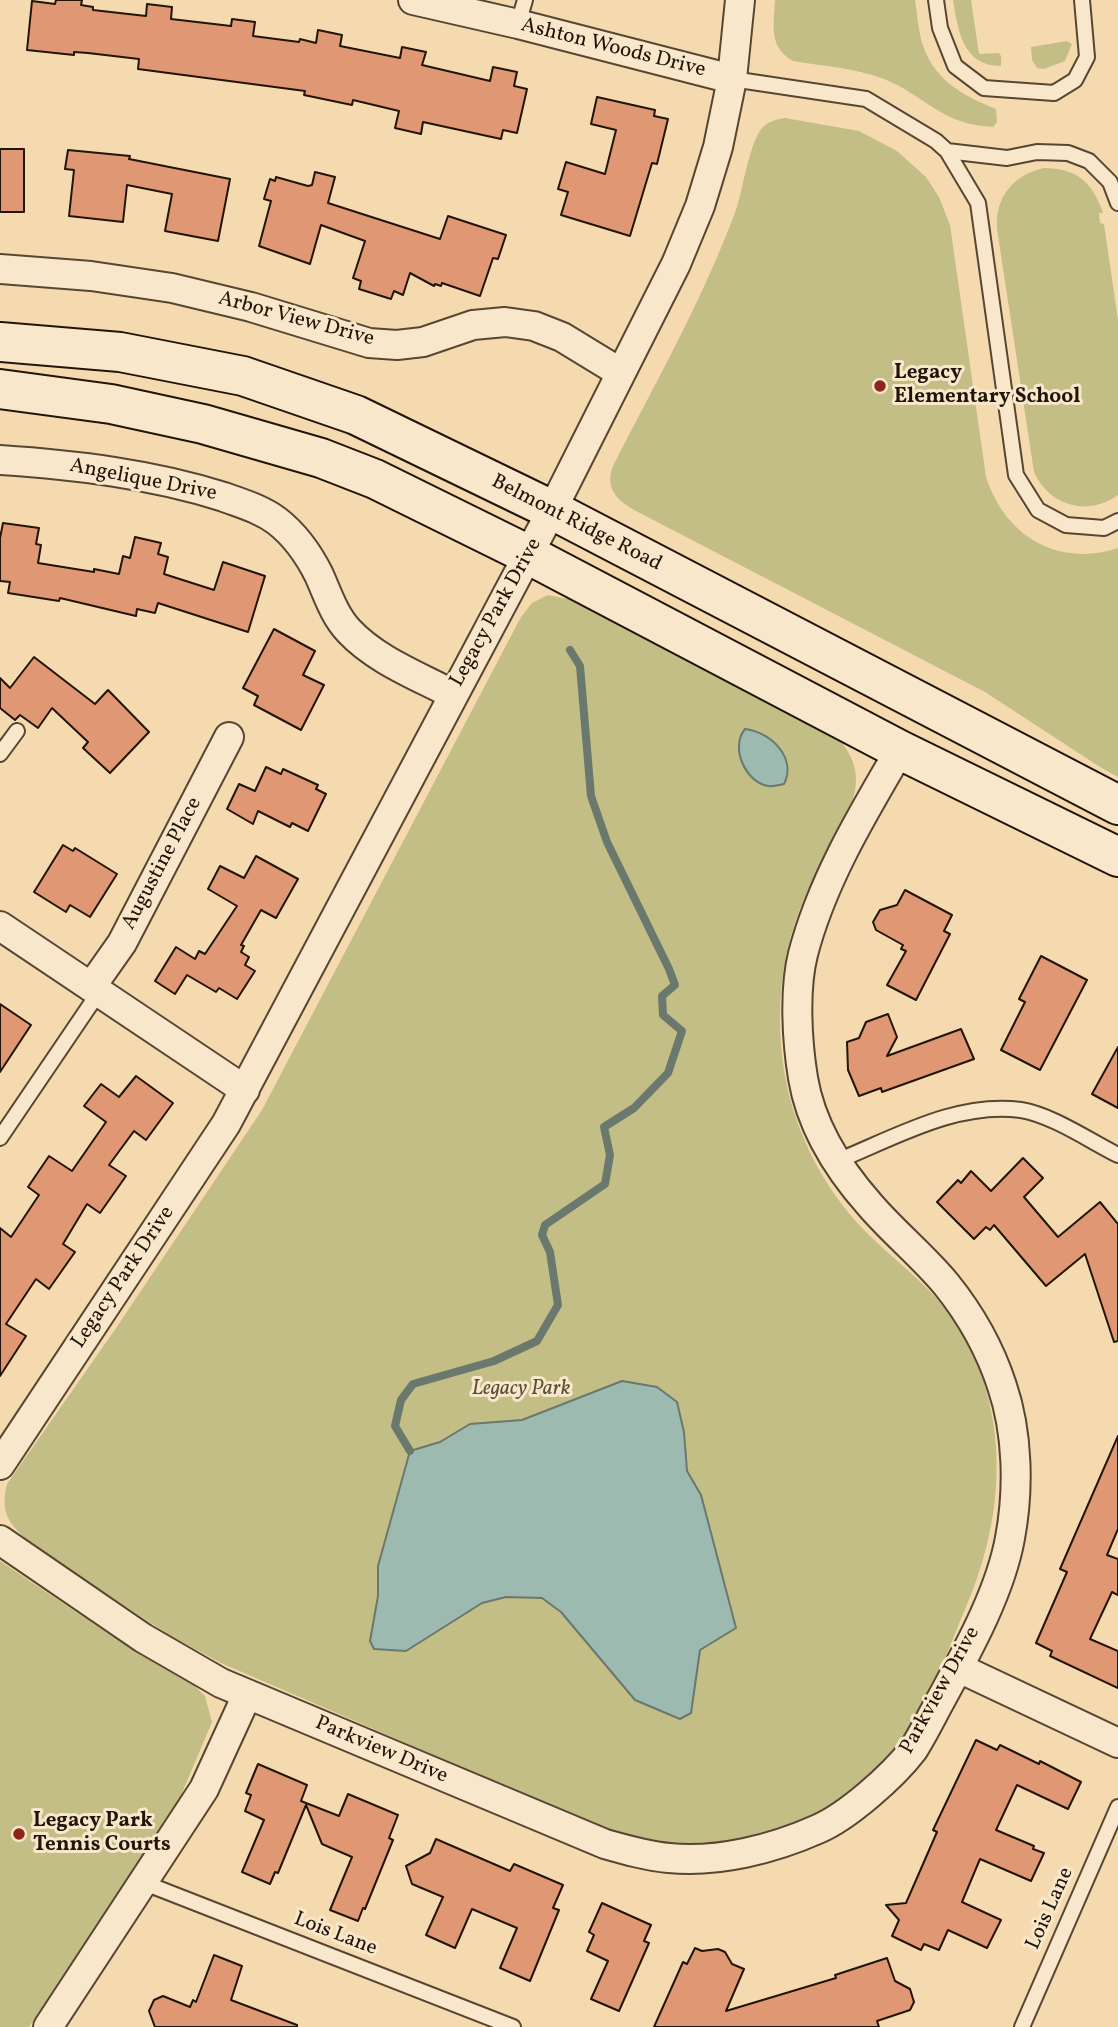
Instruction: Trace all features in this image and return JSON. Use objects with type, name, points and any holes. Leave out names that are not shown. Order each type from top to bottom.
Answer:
[{"type":"main road","name":"Belmont Ridge Road","points":[[0,342],[120,352],[243,376],[356,415],[552,510],[1118,806]]},
{"type":"main road","points":[[0,389],[111,404],[203,424],[321,458],[375,479],[529,555],[900,750],[1118,857]]},
{"type":"street","name":"Ashton Woods Drive","points":[[413,0],[522,12],[732,79]]},
{"type":"street","name":"Legacy Park Drive","points":[[0,1465],[226,1124],[552,510],[676,264],[700,206],[718,147],[732,79],[740,0]]},
{"type":"street","name":"Arbor View Drive","points":[[0,269],[91,276],[172,288],[251,307],[369,343],[397,345],[423,342],[473,325],[505,322],[534,326],[562,337],[621,373]]},
{"type":"street","name":"Angelique Drive","points":[[0,460],[69,465],[194,487],[256,508],[278,522],[304,548],[331,606],[348,630],[372,651],[452,694]]},
{"type":"street","name":"Augustine Place","points":[[95,990],[229,737]]},
{"type":"street","name":"Parkview Drive","points":[[0,1540],[142,1638],[221,1683],[605,1844],[669,1858],[707,1859],[764,1848],[821,1829],[863,1800],[913,1750],[958,1668],[993,1594],[1010,1541],[1016,1492],[1013,1434],[1004,1390],[990,1353],[946,1284],[869,1204],[837,1161],[816,1125],[804,1081],[796,1027],[802,957],[829,878],[900,750]]},
{"type":"street","points":[[0,926],[245,1090]]},
{"type":"street","points":[[958,1668],[1118,1743]]},
{"type":"street","points":[[48,2027],[204,1789],[247,1695]]},
{"type":"lane","points":[[936,0],[940,28],[955,66],[984,88],[1054,93],[1075,80],[1087,57],[1082,0]]},
{"type":"lane","points":[[732,79],[866,99],[936,141],[947,151],[978,203],[1016,475],[1038,510],[1066,525],[1104,528],[1118,521]]},
{"type":"lane","points":[[947,151],[1007,158],[1037,152],[1068,153],[1089,161],[1110,182],[1118,202]]},
{"type":"lane","points":[[0,754],[17,731]]},
{"type":"lane","points":[[0,1138],[95,990]]},
{"type":"lane","points":[[837,1161],[930,1122],[981,1110],[1022,1110],[1049,1120],[1118,1155]]},
{"type":"lane","name":"Lois Lane","points":[[1022,2027],[1118,1807]]},
{"type":"lane","name":"Lois Lane","points":[[142,1882],[513,2027]]},
{"type":"green space","points":[[775,0],[915,0],[921,39],[932,64],[940,75],[960,91],[996,109],[997,122],[993,127],[960,121],[899,86],[873,75],[793,61],[779,49],[776,42]]},
{"type":"green space","points":[[953,0],[971,0],[979,54],[999,53],[1001,66],[978,60],[970,53],[960,35]]},
{"type":"green space","points":[[1067,41],[1072,44],[1065,61],[1044,69],[1037,68],[1032,60],[1031,47]]},
{"type":"green space","points":[[785,118],[859,131],[897,151],[926,177],[939,197],[950,225],[986,477],[995,498],[1006,516],[1020,531],[1055,550],[1075,554],[1118,548],[1118,777],[985,692],[636,511],[614,493],[610,481],[613,466],[709,276],[736,210],[757,135],[767,124]]},
{"type":"green space","points":[[1044,168],[1066,171],[1082,179],[1094,193],[1103,213],[1099,213],[1100,223],[1104,224],[1118,320],[1118,495],[1094,505],[1082,506],[1059,500],[1049,493],[1034,472],[997,229],[999,207],[1008,189],[1023,176]]},
{"type":"green space","name":"Legacy Park","points":[[548,595],[577,601],[832,732],[852,759],[856,772],[853,799],[804,900],[786,955],[780,1026],[787,1087],[793,1110],[812,1156],[837,1198],[869,1235],[937,1299],[962,1334],[979,1370],[991,1409],[996,1448],[996,1488],[991,1528],[966,1607],[932,1687],[911,1725],[885,1759],[856,1786],[826,1807],[794,1824],[725,1842],[652,1840],[614,1833],[221,1663],[167,1634],[28,1541],[15,1528],[5,1510],[7,1484],[114,1331],[262,1110],[521,617],[532,603]]},
{"type":"green space","points":[[0,1561],[128,1647],[195,1686],[205,1696],[212,1722],[179,1800],[29,2027],[0,2027]]},
{"type":"water","points":[[745,729],[764,735],[779,748],[787,765],[784,784],[770,786],[760,783],[747,771],[742,763],[739,745]]},
{"type":"water","points":[[622,1381],[657,1387],[677,1402],[684,1432],[687,1471],[701,1495],[736,1628],[700,1650],[691,1713],[680,1719],[635,1700],[561,1612],[542,1598],[506,1597],[482,1603],[406,1651],[374,1649],[370,1641],[378,1596],[378,1566],[410,1451],[440,1442],[470,1424],[522,1420]]},
{"type":"building","points":[[56,0],[82,0],[81,5],[93,7],[93,10],[146,16],[147,4],[172,7],[171,19],[231,26],[232,19],[255,22],[253,36],[299,42],[300,39],[316,43],[318,30],[342,35],[340,46],[400,58],[402,47],[426,52],[422,65],[490,81],[493,67],[517,72],[514,86],[527,89],[517,133],[503,130],[501,139],[423,122],[421,134],[395,128],[399,111],[353,100],[352,105],[304,95],[305,91],[138,69],[139,59],[27,50],[32,1],[55,4]]},
{"type":"building","points":[[597,97],[655,110],[654,116],[668,119],[657,164],[652,163],[630,236],[561,215],[568,192],[558,189],[566,162],[605,174],[616,130],[591,124]]},
{"type":"building","points":[[0,149],[24,149],[24,212],[0,212]]},
{"type":"building","points":[[68,150],[130,156],[129,159],[230,179],[218,241],[165,231],[172,194],[127,185],[123,222],[69,216],[74,170],[65,169]]},
{"type":"building","points":[[315,172],[335,177],[328,203],[440,239],[448,216],[506,235],[498,259],[493,258],[480,296],[442,283],[441,286],[434,286],[410,273],[403,295],[394,291],[391,299],[359,289],[361,281],[353,278],[365,241],[321,225],[310,264],[259,246],[271,201],[264,199],[270,179],[275,181],[276,177],[308,186],[312,185]]},
{"type":"building","points":[[3,523],[39,528],[36,544],[41,545],[38,563],[119,574],[123,556],[130,558],[135,537],[161,543],[158,554],[168,557],[164,574],[214,590],[223,562],[265,576],[248,632],[158,603],[155,613],[137,609],[136,616],[60,598],[59,601],[8,593],[10,582],[0,581],[0,538]]},
{"type":"building","points":[[274,629],[315,651],[303,675],[324,685],[301,730],[254,705],[258,696],[243,688]]},
{"type":"building","points":[[34,657],[95,704],[108,690],[149,732],[110,773],[83,748],[88,742],[52,708],[38,728],[20,715],[15,720],[0,708],[0,678],[10,688]]},
{"type":"building","points":[[266,767],[281,774],[283,769],[318,785],[316,789],[326,794],[308,831],[292,823],[290,827],[258,811],[253,824],[227,809],[239,784],[255,791]]},
{"type":"building","points":[[63,845],[73,851],[75,848],[117,874],[90,917],[70,905],[66,912],[34,892]]},
{"type":"building","points":[[256,856],[298,879],[276,918],[261,910],[241,945],[244,946],[241,952],[249,957],[245,965],[255,971],[237,999],[219,988],[216,992],[187,975],[175,994],[155,981],[176,947],[195,959],[199,951],[205,954],[237,906],[208,889],[220,866],[244,878]]},
{"type":"building","points":[[905,890],[952,915],[944,931],[950,934],[916,1000],[887,985],[906,951],[901,949],[903,945],[876,930],[873,922],[880,910],[897,905]]},
{"type":"building","points":[[1041,956],[1087,980],[1040,1070],[1001,1050],[1025,1002],[1019,999]]},
{"type":"building","points":[[0,1004],[31,1025],[0,1072]]},
{"type":"building","points":[[888,1014],[897,1037],[887,1056],[961,1029],[974,1059],[882,1092],[881,1088],[859,1096],[848,1070],[847,1042],[859,1038],[866,1022]]},
{"type":"building","points":[[1118,1047],[1118,1108],[1092,1094]]},
{"type":"building","points":[[136,1076],[173,1103],[146,1140],[134,1131],[109,1165],[126,1176],[100,1213],[87,1204],[63,1244],[75,1252],[49,1289],[36,1279],[6,1324],[26,1336],[0,1376],[0,1228],[11,1237],[39,1195],[28,1187],[49,1156],[72,1171],[106,1122],[84,1106],[101,1084],[119,1097]]},
{"type":"building","points":[[1023,1158],[1043,1178],[1024,1197],[1058,1237],[1100,1202],[1118,1224],[1118,1341],[1114,1342],[1085,1254],[1046,1286],[994,1225],[990,1230],[986,1227],[974,1239],[937,1202],[958,1180],[961,1183],[971,1171],[991,1191]]},
{"type":"building","points":[[1118,1436],[1118,1529],[1107,1555],[1118,1559],[1118,1595],[1112,1592],[1090,1639],[1118,1651],[1118,1688],[1050,1656],[1052,1651],[1036,1643],[1067,1572],[1060,1569]]},
{"type":"building","points":[[976,1740],[997,1750],[1000,1745],[1039,1764],[1040,1761],[1081,1782],[1068,1809],[1017,1785],[996,1830],[1044,1853],[1031,1881],[980,1859],[962,1902],[1001,1920],[987,1948],[948,1930],[939,1950],[924,1944],[921,1950],[892,1936],[899,1920],[886,1905],[906,1903],[937,1832],[933,1830]]},
{"type":"building","points":[[258,1764],[307,1785],[301,1801],[339,1816],[348,1794],[398,1815],[389,1838],[393,1840],[358,1921],[330,1910],[352,1857],[322,1844],[306,1805],[278,1873],[275,1872],[270,1884],[242,1872],[264,1820],[245,1811],[251,1795],[246,1793]]},
{"type":"building","points":[[436,1839],[510,1871],[514,1864],[563,1885],[553,1908],[559,1910],[530,1981],[500,1968],[517,1928],[472,1909],[455,1948],[426,1935],[443,1897],[412,1884],[406,1866],[430,1853]]},
{"type":"building","points":[[602,1903],[651,1925],[644,1941],[649,1943],[619,2011],[591,1999],[608,1961],[587,1951],[594,1935],[589,1932]]},
{"type":"building","points":[[695,1948],[725,1952],[732,1964],[744,1969],[726,2011],[836,1978],[835,1975],[887,1958],[895,1981],[910,1989],[914,2002],[910,2010],[877,2021],[879,2027],[654,2027],[683,1962],[687,1964]]},
{"type":"building","points":[[214,1955],[242,1966],[231,2000],[297,2027],[155,2027],[149,2011],[154,2000],[163,1996],[190,2007],[193,2000],[196,2002]]},
{"type":"waterway","points":[[410,1451],[395,1426],[401,1400],[413,1384],[494,1361],[537,1341],[558,1305],[550,1252],[542,1235],[545,1225],[605,1184],[610,1155],[604,1127],[634,1108],[668,1073],[682,1031],[663,1015],[662,996],[675,985],[607,842],[591,796],[580,666],[570,650]]},
{"type":"place","name":"Legacy Elementary School","points":[[880,386]]},
{"type":"place","name":"Legacy Park Tennis Courts","points":[[19,1834]]}]
